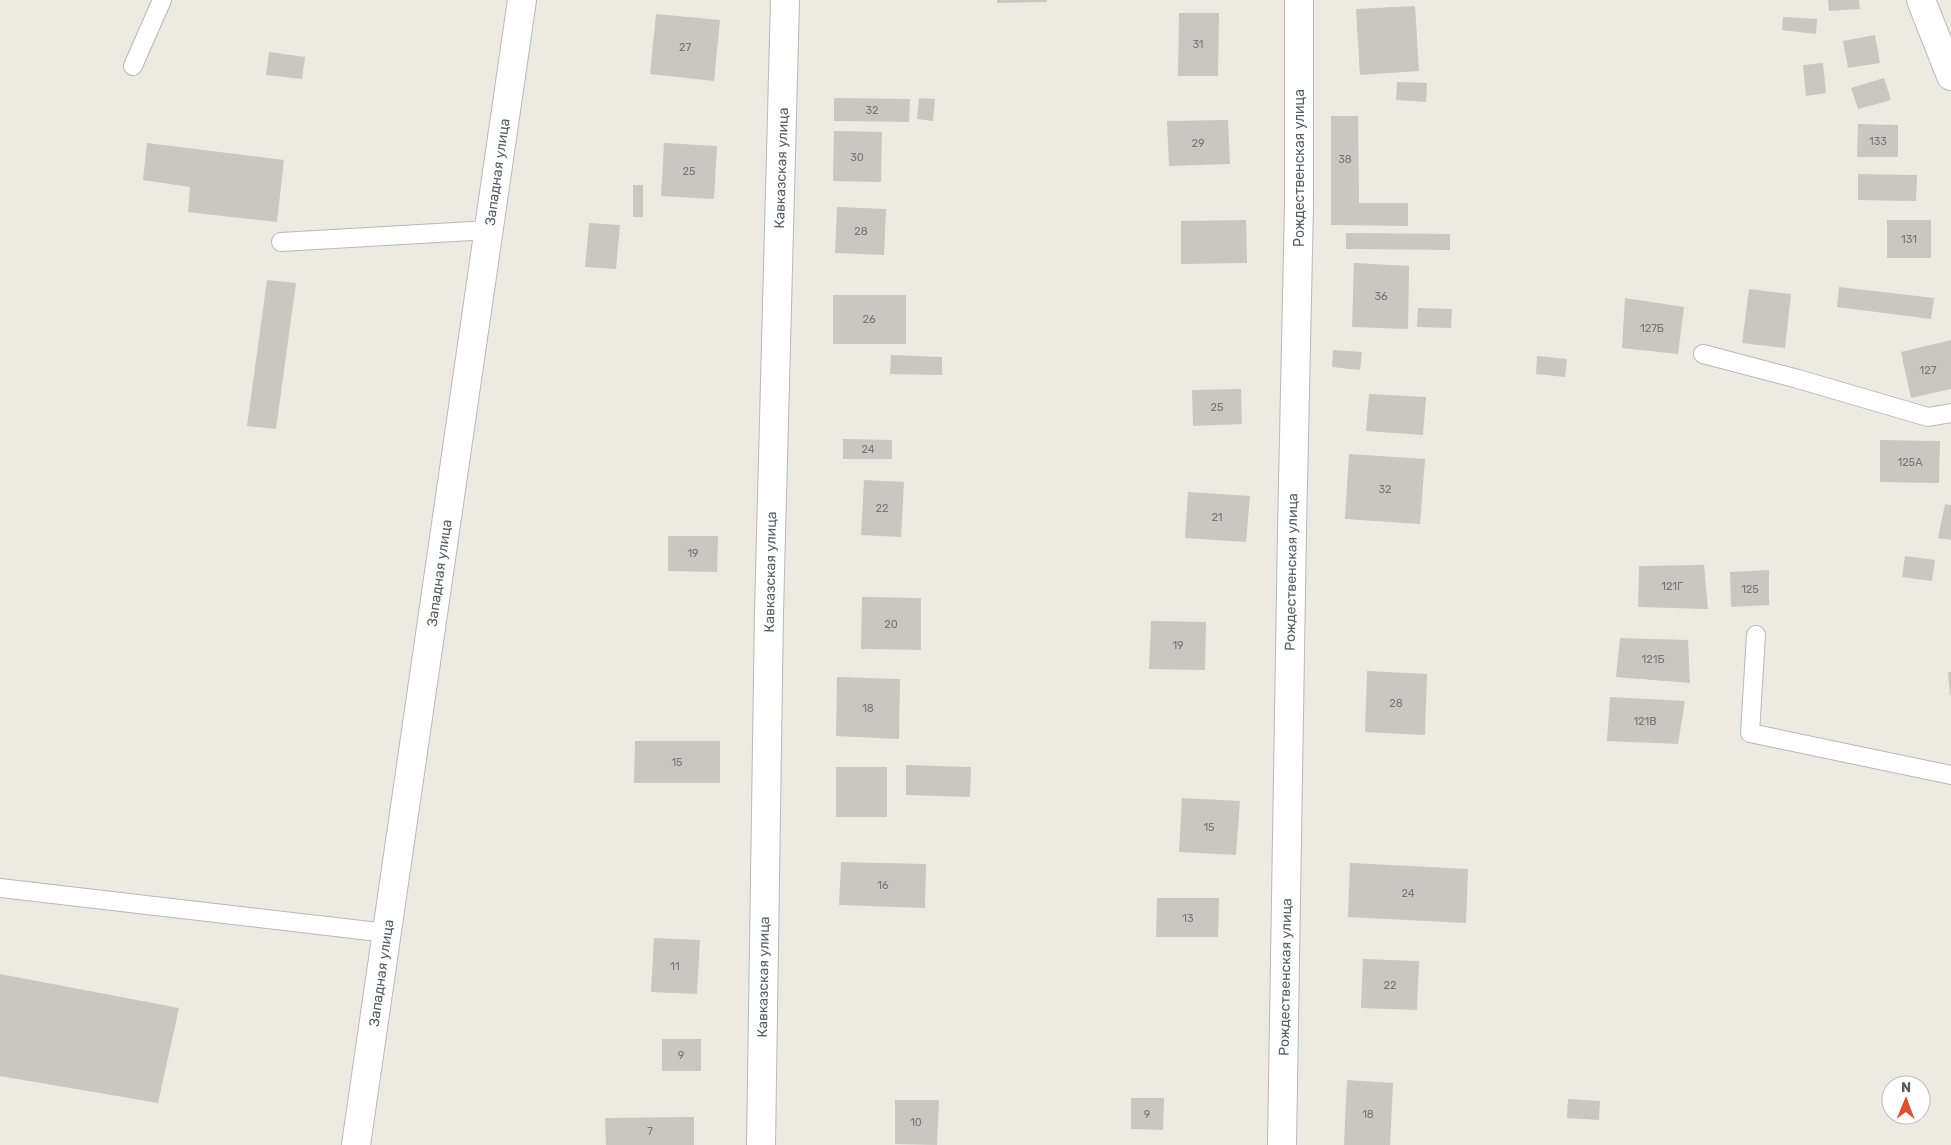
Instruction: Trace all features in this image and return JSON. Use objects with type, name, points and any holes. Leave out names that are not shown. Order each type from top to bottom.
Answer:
[{"type":"street","name":"Западная улица","points":[[356,1145],[522,0]]},
{"type":"street","name":"Кавказская улица","points":[[761,1145],[768,622],[785,0]]},
{"type":"street","name":"Рождественская улица","points":[[1282,1145],[1299,214],[1299,0]]},
{"type":"street","points":[[1920,0],[1951,76]]},
{"type":"lane","points":[[133,66],[162,0]]},
{"type":"lane","points":[[280,242],[489,230]]},
{"type":"lane","points":[[1703,354],[1798,379],[1928,417],[1951,413]]},
{"type":"lane","points":[[1756,635],[1750,733],[1951,775]]},
{"type":"lane","points":[[0,888],[387,933]]},
{"type":"building","points":[[997,0],[1047,0],[1047,2],[997,3]]},
{"type":"building","points":[[1828,0],[1859,0],[1860,9],[1829,11]]},
{"type":"building","points":[[1415,6],[1419,71],[1360,75],[1356,9]]},
{"type":"building","points":[[1179,13],[1219,13],[1218,76],[1178,76]]},
{"type":"building","points":[[656,14],[720,20],[714,81],[650,74]]},
{"type":"building","points":[[1783,17],[1817,19],[1816,34],[1782,30]]},
{"type":"building","points":[[1875,35],[1880,63],[1848,68],[1843,41]]},
{"type":"building","points":[[269,52],[305,57],[302,79],[266,75]]},
{"type":"building","points":[[1823,63],[1826,93],[1806,96],[1803,65]]},
{"type":"building","points":[[1884,78],[1891,100],[1858,109],[1851,88]]},
{"type":"building","points":[[1397,82],[1427,83],[1426,102],[1396,100]]},
{"type":"building","points":[[834,98],[910,99],[909,122],[834,121]]},
{"type":"building","points":[[919,98],[935,99],[933,121],[917,119]]},
{"type":"building","points":[[1331,116],[1358,116],[1359,203],[1408,203],[1408,226],[1331,225]]},
{"type":"building","points":[[1228,120],[1230,164],[1169,166],[1167,121]]},
{"type":"building","points":[[1858,124],[1898,125],[1898,157],[1857,157]]},
{"type":"building","points":[[834,131],[882,132],[881,182],[833,181]]},
{"type":"building","points":[[147,143],[284,160],[277,222],[188,212],[190,187],[143,180]]},
{"type":"building","points":[[664,143],[717,146],[714,199],[661,196]]},
{"type":"building","points":[[1858,174],[1917,175],[1916,201],[1858,200]]},
{"type":"building","points":[[633,185],[643,185],[643,217],[633,217]]},
{"type":"building","points":[[837,207],[886,209],[884,255],[835,253]]},
{"type":"building","points":[[1246,220],[1247,263],[1181,264],[1181,221]]},
{"type":"building","points":[[1887,220],[1931,220],[1931,258],[1887,258]]},
{"type":"building","points":[[589,223],[620,225],[616,269],[585,267]]},
{"type":"building","points":[[1346,233],[1450,234],[1450,250],[1346,249]]},
{"type":"building","points":[[1354,263],[1409,266],[1408,329],[1352,327]]},
{"type":"building","points":[[267,280],[296,283],[276,429],[247,426]]},
{"type":"building","points":[[1839,287],[1934,298],[1931,319],[1837,307]]},
{"type":"building","points":[[1749,289],[1791,294],[1785,348],[1742,343]]},
{"type":"building","points":[[833,295],[906,295],[906,344],[833,344]]},
{"type":"building","points":[[1625,298],[1684,307],[1678,354],[1622,348]]},
{"type":"building","points":[[1418,308],[1452,309],[1451,328],[1417,327]]},
{"type":"building","points":[[1951,340],[1951,389],[1911,398],[1901,352]]},
{"type":"building","points":[[1333,350],[1362,352],[1360,370],[1332,367]]},
{"type":"building","points":[[891,355],[942,357],[942,375],[890,374]]},
{"type":"building","points":[[1537,356],[1567,359],[1565,377],[1536,374]]},
{"type":"building","points":[[1241,389],[1242,424],[1193,426],[1192,390]]},
{"type":"building","points":[[1369,394],[1426,397],[1423,435],[1366,431]]},
{"type":"building","points":[[843,439],[892,440],[892,459],[843,459]]},
{"type":"building","points":[[1880,440],[1940,441],[1939,483],[1880,482]]},
{"type":"building","points":[[1349,454],[1425,459],[1420,524],[1345,519]]},
{"type":"building","points":[[864,480],[904,482],[901,537],[861,535]]},
{"type":"building","points":[[1188,492],[1250,496],[1246,542],[1185,538]]},
{"type":"building","points":[[1945,504],[1951,505],[1951,540],[1938,538]]},
{"type":"building","points":[[668,536],[718,536],[717,572],[668,571]]},
{"type":"building","points":[[1905,556],[1935,560],[1932,581],[1902,577]]},
{"type":"building","points":[[1704,565],[1708,609],[1638,607],[1639,566]]},
{"type":"building","points":[[1769,570],[1769,605],[1731,607],[1730,572]]},
{"type":"building","points":[[862,597],[921,598],[921,650],[861,649]]},
{"type":"building","points":[[1151,621],[1206,622],[1205,670],[1149,669]]},
{"type":"building","points":[[1620,638],[1688,640],[1690,683],[1616,677]]},
{"type":"building","points":[[1367,671],[1427,674],[1425,735],[1365,732]]},
{"type":"building","points":[[1948,672],[1951,672],[1950,696]]},
{"type":"building","points":[[837,677],[900,679],[899,739],[836,736]]},
{"type":"building","points":[[1610,697],[1685,701],[1678,744],[1607,741]]},
{"type":"building","points":[[635,741],[720,741],[720,783],[634,783]]},
{"type":"building","points":[[906,765],[971,767],[970,797],[906,795]]},
{"type":"building","points":[[836,767],[887,767],[887,817],[836,817]]},
{"type":"building","points":[[1182,798],[1240,801],[1236,855],[1179,852]]},
{"type":"building","points":[[841,862],[926,864],[925,908],[839,905]]},
{"type":"building","points":[[1350,863],[1468,869],[1466,923],[1348,917]]},
{"type":"building","points":[[1157,898],[1219,898],[1218,937],[1156,937]]},
{"type":"building","points":[[654,938],[700,940],[697,994],[651,992]]},
{"type":"building","points":[[1363,959],[1419,961],[1417,1010],[1361,1008]]},
{"type":"building","points":[[0,974],[179,1008],[158,1103],[0,1076]]},
{"type":"building","points":[[662,1039],[701,1039],[701,1071],[662,1071]]},
{"type":"building","points":[[1347,1080],[1393,1083],[1390,1145],[1344,1145]]},
{"type":"building","points":[[1131,1098],[1164,1098],[1163,1130],[1131,1129]]},
{"type":"building","points":[[1568,1099],[1600,1101],[1599,1120],[1567,1118]]},
{"type":"building","points":[[895,1100],[939,1100],[937,1145],[895,1144]]},
{"type":"building","points":[[694,1117],[694,1145],[606,1145],[605,1118]]}]
